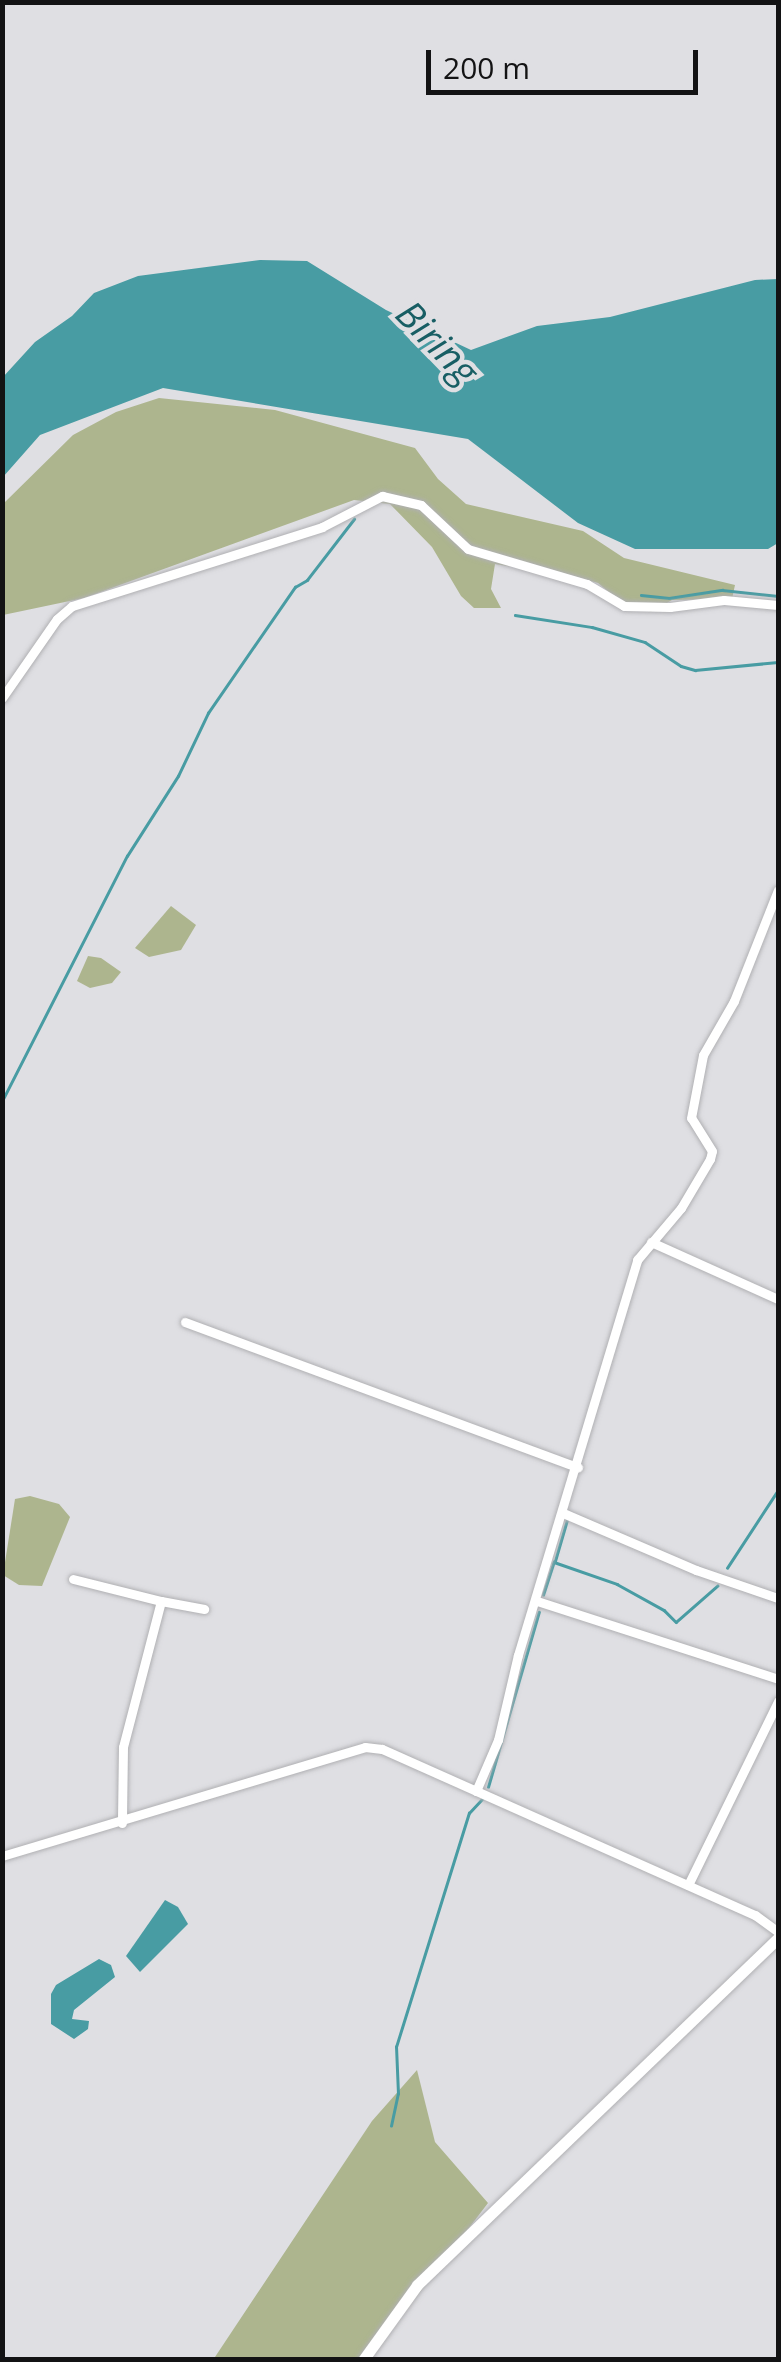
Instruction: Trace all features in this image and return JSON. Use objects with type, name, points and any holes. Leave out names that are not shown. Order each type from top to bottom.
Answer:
[{"type":"street","points":[[2,698],[56,618],[72,606],[322,527],[382,496],[421,505],[468,548],[587,584],[624,606],[670,607],[724,600],[778,605]]},
{"type":"street","points":[[476,1791],[498,1740],[638,1260],[681,1208],[710,1159],[708,1144],[691,1118],[703,1055],[734,1000],[778,890]]},
{"type":"street","points":[[651,1242],[778,1299]]},
{"type":"street","points":[[184,1322],[578,1466]]},
{"type":"street","points":[[564,1514],[696,1570],[778,1598]]},
{"type":"street","points":[[74,1579],[204,1608]]},
{"type":"street","points":[[122,1822],[123,1747],[161,1601]]},
{"type":"street","points":[[536,1601],[778,1679]]},
{"type":"street","points":[[688,1885],[778,1701]]},
{"type":"street","points":[[2,1856],[366,1746],[755,1915],[778,1935],[417,2284],[362,2360]]},
{"type":"green space","points":[[159,398],[275,410],[415,448],[438,479],[466,504],[583,531],[624,558],[735,585],[732,599],[672,600],[651,612],[621,602],[598,583],[495,564],[491,589],[501,608],[474,608],[461,596],[432,547],[390,504],[354,500],[84,598],[3,615],[3,504],[73,435],[116,412]]},
{"type":"green space","points":[[171,906],[196,925],[181,950],[149,957],[135,948]]},
{"type":"green space","points":[[88,956],[101,958],[121,972],[112,983],[90,988],[77,981]]},
{"type":"green space","points":[[30,1496],[59,1504],[70,1517],[42,1586],[19,1585],[3,1575],[15,1499]]},
{"type":"green space","points":[[417,2070],[435,2142],[488,2203],[369,2359],[213,2360],[372,2121]]},
{"type":"water","name":"Biring","points":[[260,260],[307,261],[386,310],[471,350],[537,326],[610,317],[755,280],[778,279],[778,543],[768,549],[635,549],[578,523],[468,439],[163,388],[40,435],[3,477],[3,377],[35,342],[72,316],[94,293],[138,276]]},
{"type":"water","points":[[165,1900],[178,1907],[188,1924],[140,1972],[126,1956]]},
{"type":"water","points":[[99,1959],[111,1965],[115,1977],[74,2010],[72,2019],[89,2021],[88,2029],[74,2039],[51,2024],[51,1994],[56,1985]]},
{"type":"waterway","points":[[2,1101],[127,856],[178,776],[208,713],[295,587],[307,580],[354,519]]},
{"type":"waterway","points":[[641,595],[669,598],[722,590],[778,596]]},
{"type":"waterway","points":[[515,615],[592,627],[645,642],[681,666],[695,670],[778,662]]},
{"type":"waterway","points":[[727,1568],[778,1490]]},
{"type":"waterway","points":[[555,1561],[567,1520]]},
{"type":"waterway","points":[[543,1595],[554,1562],[617,1584],[664,1610],[676,1622],[717,1586]]},
{"type":"waterway","points":[[488,1787],[539,1612]]},
{"type":"waterway","points":[[391,2126],[398,2094],[396,2047],[469,1813],[482,1799]]}]
